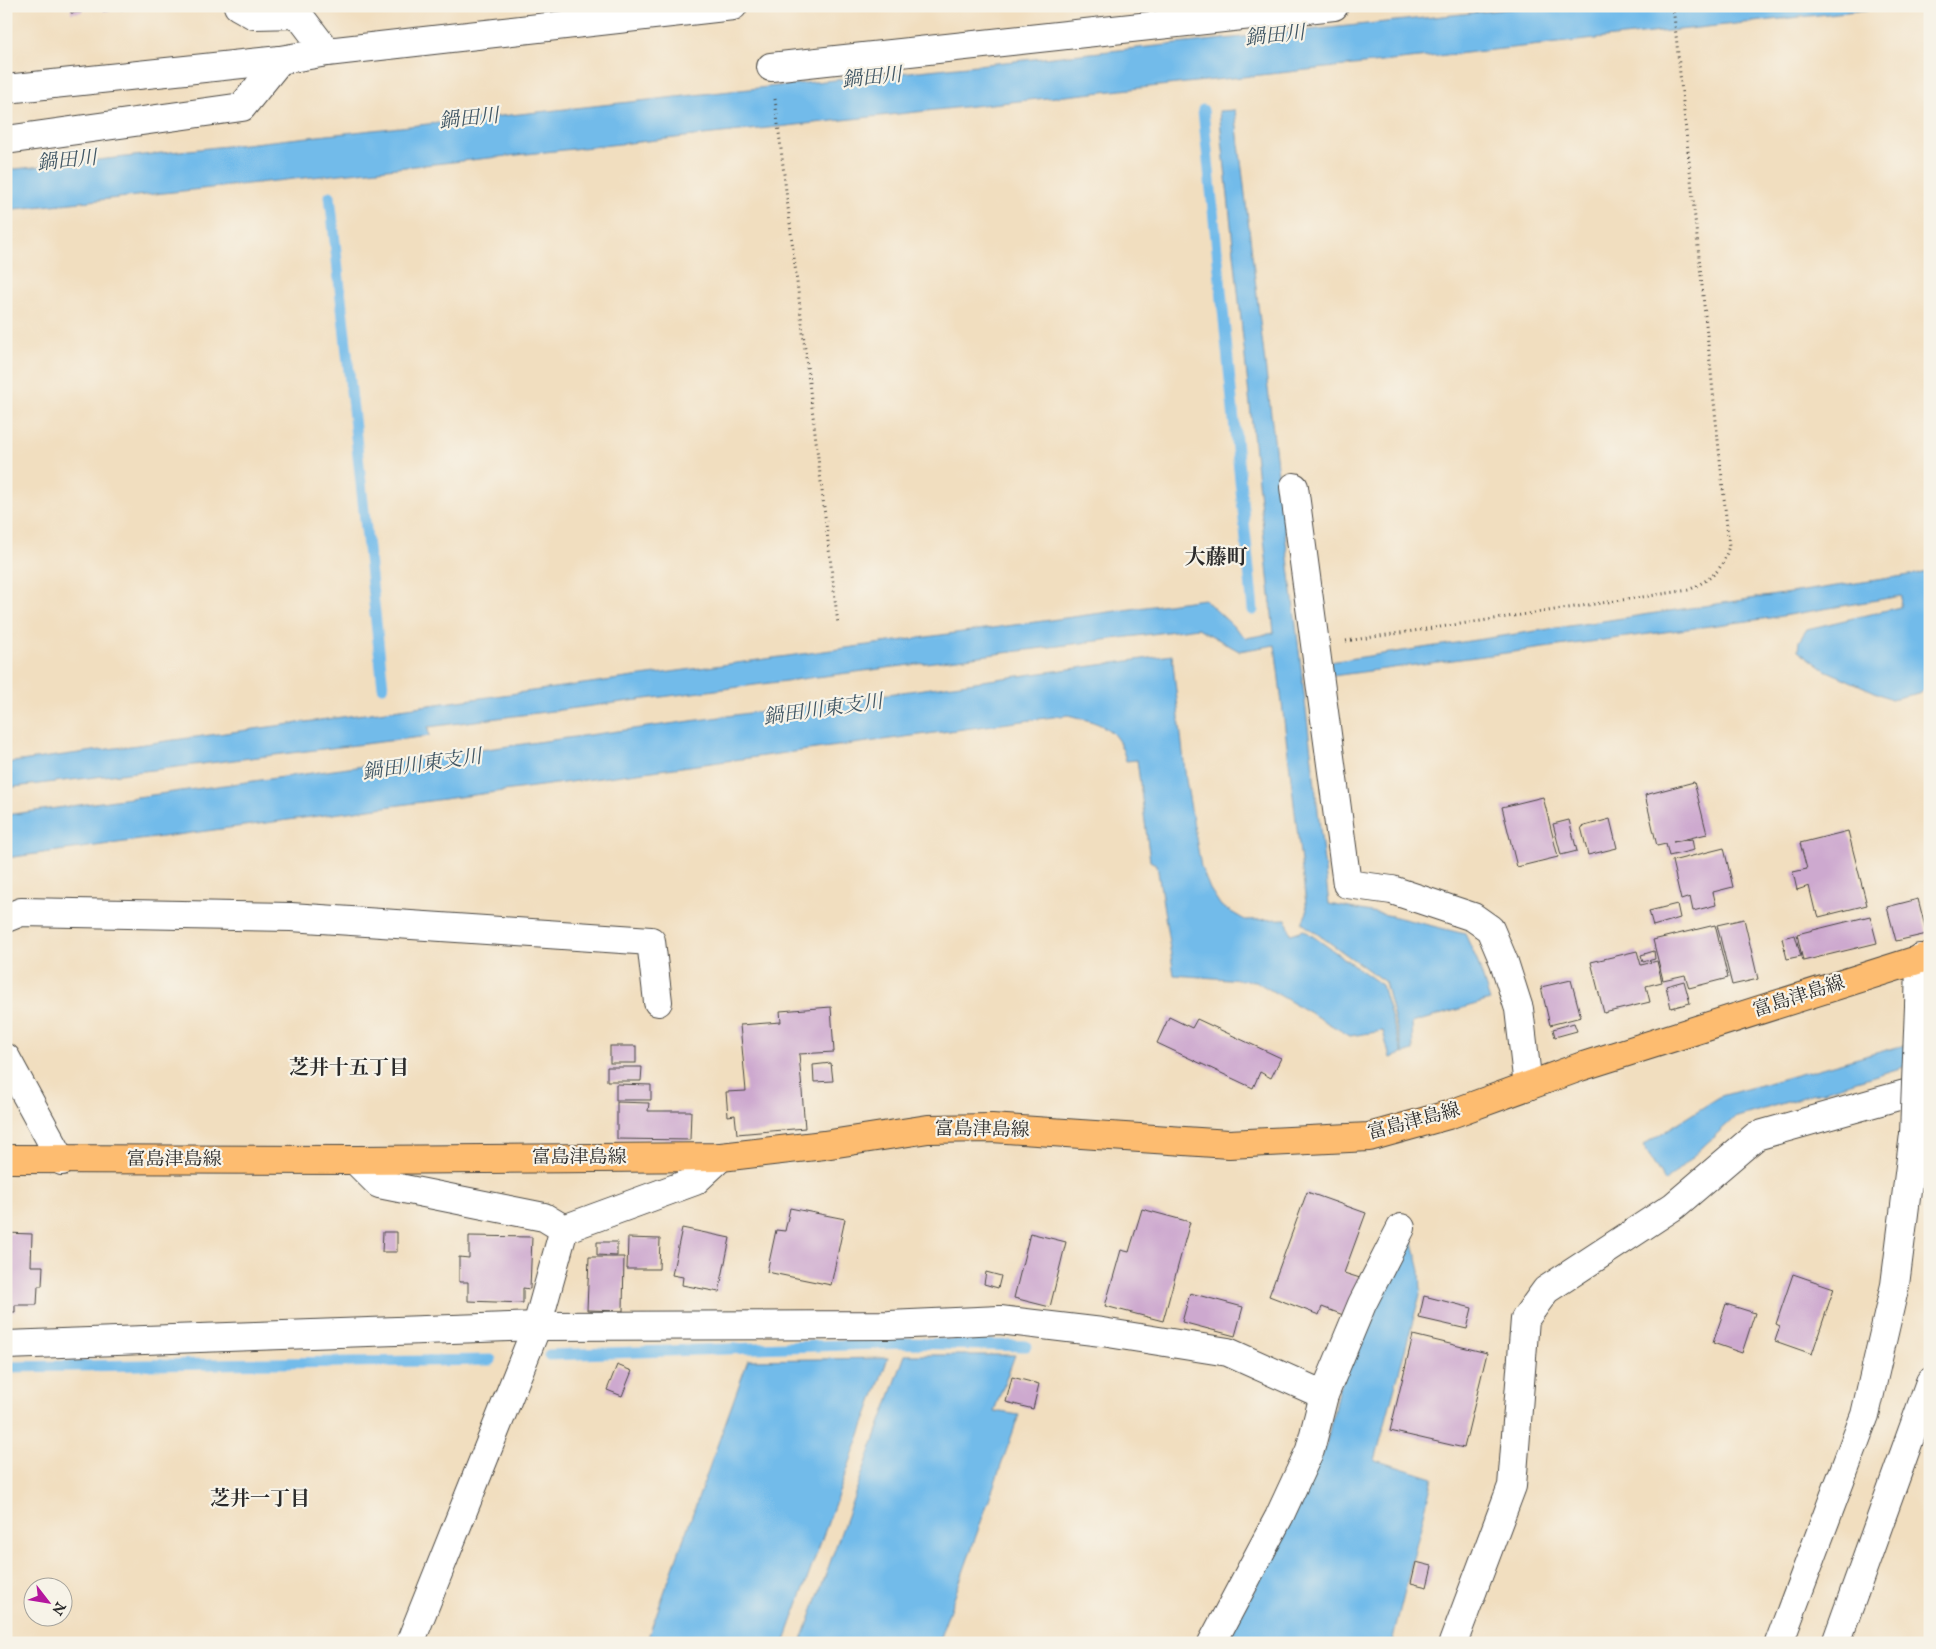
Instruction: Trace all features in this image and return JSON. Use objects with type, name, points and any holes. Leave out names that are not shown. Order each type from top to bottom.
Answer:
[{"type":"main road","name":"富島津島線","points":[[6,1159],[354,1160],[721,1157],[824,1145],[928,1129],[992,1128],[1229,1144],[1369,1137],[1448,1115],[1580,1067],[1925,957]]},
{"type":"street","points":[[238,6],[254,14],[298,14],[327,52]]},
{"type":"street","points":[[6,89],[280,60],[327,52],[733,6]]},
{"type":"street","points":[[771,67],[1334,6]]},
{"type":"street","points":[[6,140],[242,107],[280,60]]},
{"type":"street","points":[[1294,488],[1347,884],[1392,890],[1473,917],[1490,930],[1504,962],[1519,1009],[1528,1086]]},
{"type":"street","points":[[6,918],[21,912],[291,917],[651,941],[658,1002]]},
{"type":"street","points":[[1779,1643],[1865,1416],[1895,1284],[1914,1134],[1918,1006],[1925,957]]},
{"type":"street","points":[[6,1058],[62,1160]]},
{"type":"street","points":[[1453,1643],[1512,1486],[1525,1320],[1546,1290],[1674,1206],[1756,1136],[1930,1087]]},
{"type":"street","points":[[564,1229],[695,1182],[721,1157]]},
{"type":"street","points":[[354,1160],[379,1184],[544,1217],[564,1229]]},
{"type":"street","points":[[1212,1643],[1279,1516],[1310,1450],[1324,1395],[1362,1304],[1401,1228]]},
{"type":"street","points":[[410,1643],[537,1326],[564,1229]]},
{"type":"street","points":[[6,1345],[537,1326],[879,1325],[1000,1320],[1102,1332],[1228,1352],[1324,1395]]},
{"type":"street","points":[[1836,1643],[1930,1382]]},
{"type":"path","points":[[1345,641],[1689,590],[1712,577],[1724,562],[1729,546],[1673,6]]},
{"type":"path","points":[[775,98],[838,624]]},
{"type":"water","name":"鍋田川","points":[[1538,6],[1902,6],[6,210],[6,170]]},
{"type":"water","points":[[1235,110],[1329,904],[1392,916],[1465,934],[1477,960],[1490,1000],[1412,1023],[1413,1051],[1403,1054],[1385,982],[1302,923],[1307,912],[1275,645],[1239,651],[1198,628],[428,727],[429,736],[6,788],[6,763],[1204,599],[1246,638],[1274,633],[1219,111]]},
{"type":"water","points":[[1930,572],[1930,687],[1919,693],[1891,699],[1825,670],[1798,650],[1799,641],[1807,629],[1900,607],[1901,596],[1770,618],[1332,676],[1329,662]]},
{"type":"water","name":"鍋田川東支川","points":[[1172,655],[1186,780],[1201,867],[1210,889],[1221,906],[1245,920],[1286,919],[1291,934],[1304,930],[1382,985],[1402,1054],[1390,1058],[1383,1031],[1350,1036],[1255,981],[1174,975],[1157,865],[1150,861],[1137,760],[1126,761],[1118,740],[1106,728],[1068,715],[6,858],[6,815]]},
{"type":"water","points":[[1930,1038],[1930,1059],[1734,1118],[1665,1182],[1643,1145],[1721,1096]]},
{"type":"water","points":[[1411,1234],[1420,1271],[1421,1291],[1375,1460],[1433,1478],[1393,1638],[1396,1643],[1226,1643],[1295,1513],[1325,1449],[1339,1388],[1388,1269]]},
{"type":"water","points":[[905,1355],[1015,1355],[994,1411],[1019,1415],[938,1643],[801,1643]]},
{"type":"water","points":[[888,1358],[784,1643],[646,1643],[748,1360]]},
{"type":"building","points":[[71,6],[82,6],[82,12],[71,13]]},
{"type":"building","points":[[103,6],[144,6],[144,8],[103,11]]},
{"type":"building","points":[[1694,782],[1707,834],[1673,842],[1692,839],[1694,850],[1669,856],[1666,844],[1657,846],[1645,795]]},
{"type":"building","points":[[1543,797],[1558,857],[1517,867],[1502,807]]},
{"type":"building","points":[[1610,819],[1617,848],[1588,855],[1581,827]]},
{"type":"building","points":[[1569,820],[1577,851],[1561,855],[1553,824]]},
{"type":"building","points":[[1848,831],[1867,905],[1819,917],[1817,911],[1815,911],[1809,886],[1797,890],[1793,872],[1807,869],[1800,843]]},
{"type":"building","points":[[1724,848],[1733,887],[1713,892],[1716,905],[1693,911],[1690,897],[1681,900],[1672,861]]},
{"type":"building","points":[[1918,899],[1927,934],[1896,941],[1887,907]]},
{"type":"building","points":[[1677,904],[1680,918],[1653,926],[1649,911]]},
{"type":"building","points":[[1870,916],[1877,943],[1803,961],[1797,934]]},
{"type":"building","points":[[1744,919],[1758,979],[1732,985],[1717,925]]},
{"type":"building","points":[[1715,925],[1728,978],[1689,988],[1685,975],[1663,980],[1653,940]]},
{"type":"building","points":[[1795,935],[1801,956],[1787,959],[1782,938]]},
{"type":"building","points":[[1637,951],[1641,965],[1657,961],[1662,982],[1646,986],[1650,1002],[1604,1013],[1591,962]]},
{"type":"building","points":[[1654,951],[1655,959],[1643,962],[1641,955]]},
{"type":"building","points":[[1571,980],[1581,1017],[1550,1025],[1541,987]]},
{"type":"building","points":[[1684,981],[1690,1003],[1671,1008],[1666,986]]},
{"type":"building","points":[[831,1007],[834,1052],[799,1054],[805,1128],[737,1134],[735,1115],[728,1116],[726,1092],[746,1091],[740,1025],[781,1022],[780,1011]]},
{"type":"building","points":[[1169,1017],[1192,1028],[1197,1019],[1281,1058],[1271,1078],[1260,1072],[1253,1088],[1157,1043]]},
{"type":"building","points":[[1574,1023],[1577,1031],[1555,1037],[1553,1029]]},
{"type":"building","points":[[610,1046],[636,1046],[636,1063],[610,1063]]},
{"type":"building","points":[[831,1063],[833,1081],[814,1082],[813,1065]]},
{"type":"building","points":[[607,1067],[642,1067],[641,1081],[607,1081]]},
{"type":"building","points":[[616,1084],[651,1085],[651,1100],[616,1100]]},
{"type":"building","points":[[617,1102],[649,1103],[648,1111],[691,1111],[690,1140],[617,1139]]},
{"type":"building","points":[[1307,1192],[1366,1213],[1344,1273],[1360,1278],[1346,1316],[1322,1307],[1319,1315],[1269,1296]]},
{"type":"building","points":[[790,1208],[845,1219],[831,1285],[767,1272],[776,1230],[785,1231]]},
{"type":"building","points":[[1142,1209],[1190,1222],[1163,1321],[1105,1306],[1121,1250],[1129,1252]]},
{"type":"building","points":[[682,1228],[730,1238],[719,1292],[682,1285],[683,1277],[672,1275]]},
{"type":"building","points":[[383,1232],[397,1232],[397,1252],[382,1252]]},
{"type":"building","points":[[6,1233],[32,1234],[31,1266],[43,1266],[42,1286],[38,1286],[37,1305],[15,1305],[15,1312],[6,1312]]},
{"type":"building","points":[[1030,1233],[1066,1242],[1050,1307],[1014,1298]]},
{"type":"building","points":[[469,1236],[532,1237],[530,1289],[523,1288],[523,1303],[468,1301],[468,1282],[459,1282],[459,1257],[469,1258]]},
{"type":"building","points":[[628,1238],[660,1239],[659,1269],[627,1269]]},
{"type":"building","points":[[597,1242],[617,1242],[617,1256],[597,1255]]},
{"type":"building","points":[[589,1257],[624,1257],[623,1311],[587,1310]]},
{"type":"building","points":[[986,1272],[1001,1276],[998,1288],[984,1284]]},
{"type":"building","points":[[1793,1274],[1834,1288],[1812,1354],[1775,1341],[1780,1326],[1776,1324]]},
{"type":"building","points":[[1190,1293],[1243,1307],[1235,1336],[1182,1322]]},
{"type":"building","points":[[1424,1296],[1472,1308],[1467,1329],[1419,1318]]},
{"type":"building","points":[[1726,1304],[1755,1313],[1742,1353],[1713,1343]]},
{"type":"building","points":[[1413,1335],[1487,1353],[1464,1448],[1390,1431]]},
{"type":"building","points":[[617,1365],[632,1371],[622,1396],[607,1390]]},
{"type":"building","points":[[1012,1377],[1039,1384],[1033,1409],[1006,1402]]},
{"type":"building","points":[[1416,1562],[1432,1566],[1427,1587],[1411,1583]]},
{"type":"waterway","points":[[1203,110],[1253,610]]},
{"type":"waterway","points":[[330,196],[383,687]]},
{"type":"waterway","points":[[549,1355],[906,1343],[1026,1346]]},
{"type":"waterway","points":[[6,1367],[491,1360]]},
{"type":"district","name":"大藤町","points":[[1216,558]]},
{"type":"district","name":"芝井十五丁目","points":[[349,1068]]},
{"type":"district","name":"芝井一丁目","points":[[260,1499]]}]
